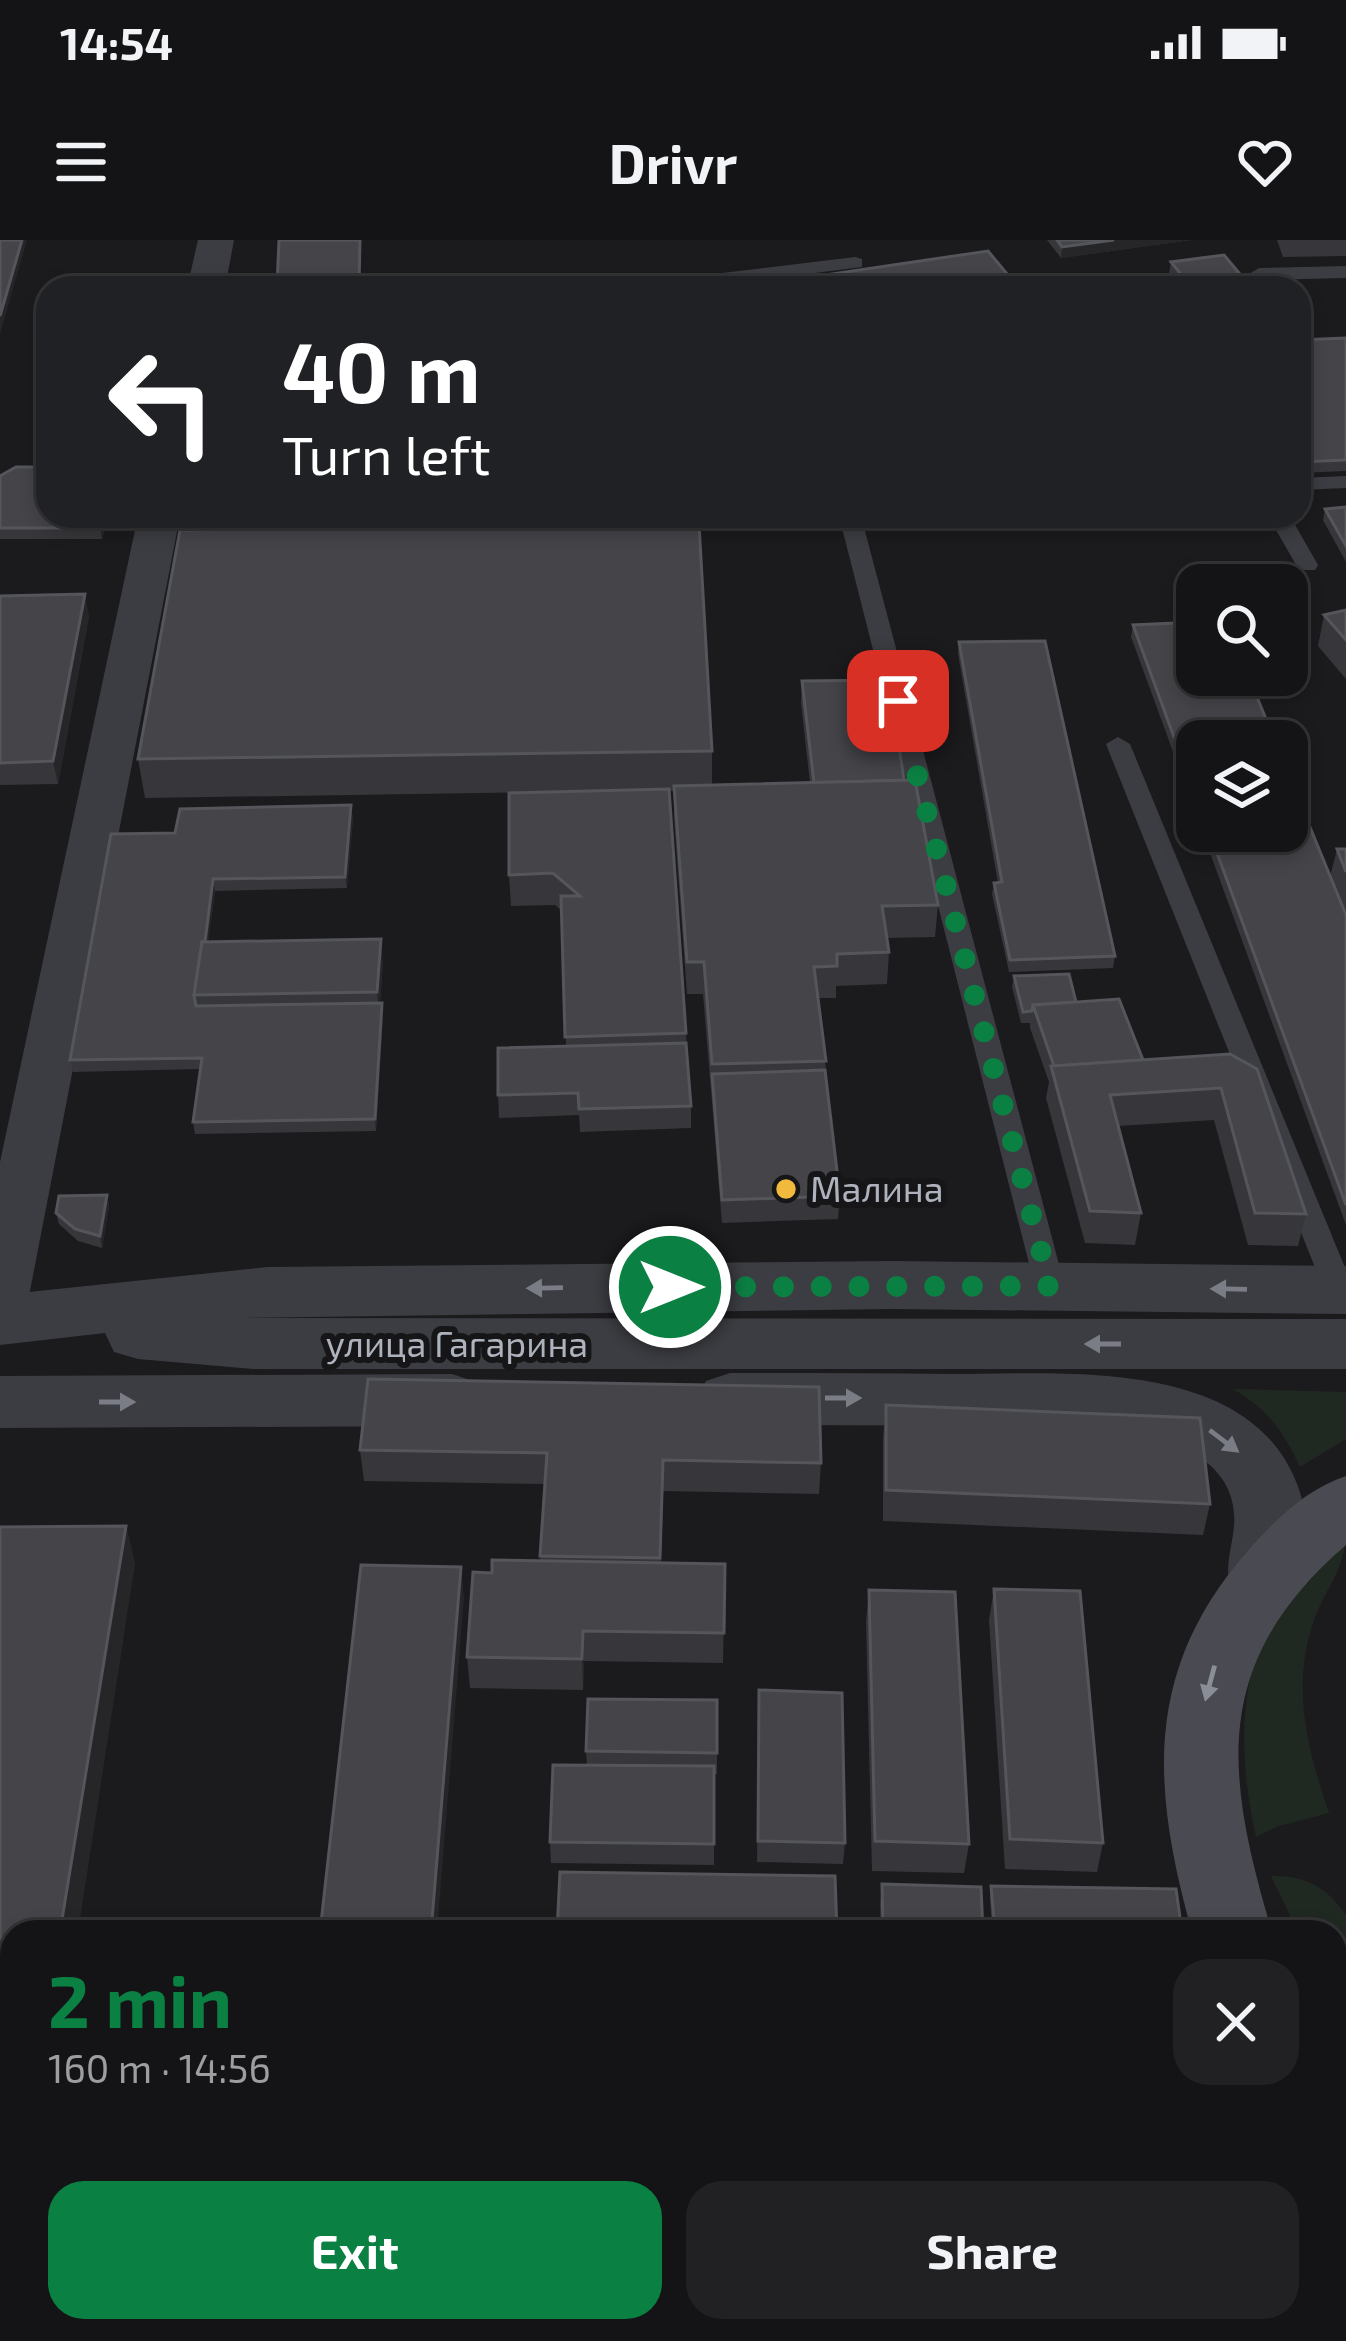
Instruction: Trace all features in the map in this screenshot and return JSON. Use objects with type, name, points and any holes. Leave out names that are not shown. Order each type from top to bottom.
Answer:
[{"type":"main road","points":[[1229,1920],[1201,1819],[1199,1727],[1225,1634],[1262,1580],[1346,1504]]},
{"type":"street","points":[[208,276],[216,240]]},
{"type":"street","points":[[0,1296],[157,528]]},
{"type":"street","points":[[0,1321],[268,1291],[1050,1286],[1344,1308]]},
{"type":"street","name":"улица Гагарина","points":[[0,1321],[253,1344],[1344,1308]]},
{"type":"street","points":[[0,1402],[874,1398],[1141,1403],[1209,1429],[1246,1458],[1269,1506],[1262,1580]]},
{"type":"lane","points":[[743,276],[855,262]]},
{"type":"lane","points":[[1259,274],[1346,272]]},
{"type":"lane","points":[[1311,483],[1346,482]]},
{"type":"lane","points":[[853,528],[1050,1286]]},
{"type":"lane","points":[[1286,528],[1306,564]]},
{"type":"lane","points":[[1118,743],[1344,1308]]},
{"type":"shaded area","points":[[1233,1389],[1346,1392],[1346,1439],[1300,1467],[1273,1422]]},
{"type":"shaded area","points":[[1346,1529],[1343,1556],[1313,1623],[1303,1671],[1309,1743],[1329,1813],[1256,1837],[1244,1746],[1256,1656],[1289,1589]]},
{"type":"shaded area","points":[[1271,1876],[1314,1885],[1346,1915],[1346,1920],[1292,1920]]},
{"type":"building","points":[[0,240],[22,240],[0,316]]},
{"type":"building","points":[[279,240],[360,240],[359,276],[277,276]]},
{"type":"building","points":[[1057,240],[1114,240],[1062,247]]},
{"type":"building","points":[[988,251],[1009,276],[818,276]]},
{"type":"building","points":[[1224,255],[1242,276],[1182,276],[1171,262]]},
{"type":"building","points":[[1346,338],[1346,460],[1311,461],[1311,339]]},
{"type":"building","points":[[16,467],[36,467],[36,528],[0,528],[0,476]]},
{"type":"building","points":[[1346,507],[1346,546],[1325,509]]},
{"type":"building","points":[[699,528],[712,751],[138,759],[180,530]]},
{"type":"building","points":[[85,594],[53,761],[0,763],[0,596]]},
{"type":"building","points":[[1346,610],[1346,640],[1324,615]]},
{"type":"building","points":[[1176,623],[1176,696],[1257,696],[1266,720],[1176,720],[1176,743],[1133,625]]},
{"type":"building","points":[[1045,641],[1115,956],[1010,960],[994,883],[1002,882],[959,642]]},
{"type":"building","points":[[889,680],[904,780],[814,783],[802,681]]},
{"type":"building","points":[[915,780],[938,905],[882,906],[889,952],[837,954],[837,966],[814,967],[826,1061],[712,1064],[704,962],[687,962],[674,786]]},
{"type":"building","points":[[669,789],[686,1033],[565,1037],[561,896],[580,896],[553,873],[509,875],[509,793]]},
{"type":"building","points":[[351,805],[345,877],[213,879],[194,995],[196,1006],[382,1003],[375,1119],[193,1122],[202,1058],[70,1060],[111,834],[175,833],[180,809]]},
{"type":"building","points":[[1308,822],[1346,915],[1346,1205],[1217,852],[1308,852]]},
{"type":"building","points":[[1337,849],[1346,849],[1346,872]]},
{"type":"building","points":[[381,939],[377,992],[194,995],[202,942]]},
{"type":"building","points":[[1069,974],[1076,1002],[1033,1005],[1032,1011],[1023,1012],[1014,976]]},
{"type":"building","points":[[1119,999],[1143,1060],[1054,1066],[1033,1005]]},
{"type":"building","points":[[686,1043],[691,1106],[579,1109],[578,1093],[498,1095],[498,1048]]},
{"type":"building","points":[[1230,1054],[1257,1069],[1306,1214],[1255,1213],[1221,1088],[1110,1095],[1141,1213],[1090,1211],[1051,1066]]},
{"type":"building","points":[[825,1070],[840,1196],[722,1200],[712,1074]]},
{"type":"building","points":[[107,1195],[100,1236],[75,1229],[56,1213],[59,1196]]},
{"type":"building","points":[[368,1379],[819,1387],[821,1463],[663,1460],[660,1558],[540,1556],[547,1453],[360,1450]]},
{"type":"building","points":[[886,1405],[1200,1418],[1210,1504],[886,1490]]},
{"type":"building","points":[[126,1526],[62,1920],[0,1920],[0,1527]]},
{"type":"building","points":[[492,1560],[725,1564],[724,1633],[583,1631],[582,1659],[467,1657],[473,1572],[492,1573]]},
{"type":"building","points":[[361,1565],[461,1567],[432,1920],[321,1920]]},
{"type":"building","points":[[994,1589],[1080,1591],[1103,1843],[1010,1839]]},
{"type":"building","points":[[869,1590],[955,1592],[969,1844],[875,1841]]},
{"type":"building","points":[[759,1690],[842,1693],[845,1843],[758,1841]]},
{"type":"building","points":[[588,1699],[717,1700],[717,1753],[586,1751]]},
{"type":"building","points":[[553,1765],[714,1766],[714,1844],[550,1842]]},
{"type":"building","points":[[560,1872],[835,1876],[837,1920],[558,1920]]},
{"type":"building","points":[[882,1884],[981,1887],[982,1920],[883,1920]]},
{"type":"building","points":[[991,1886],[1176,1889],[1180,1920],[994,1920]]},
{"type":"place","name":"Малина","points":[[786,1189]]},
{"type":"route","points":[[670,1287],[1050,1286],[898,701]]}]
